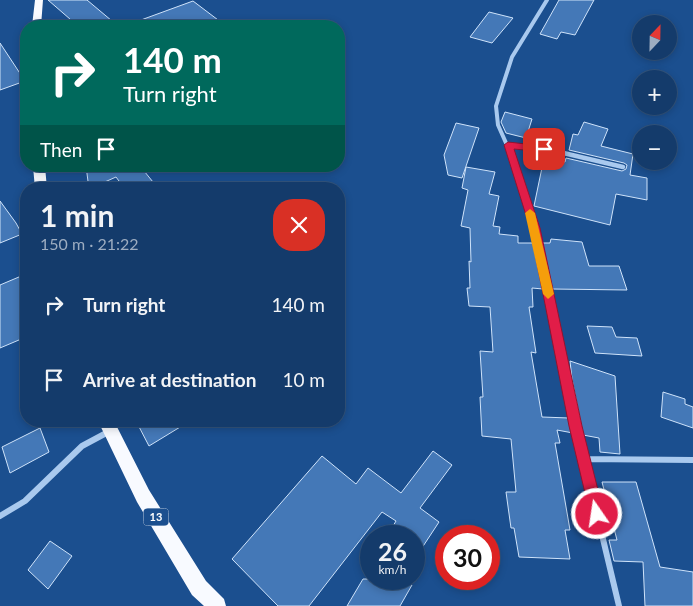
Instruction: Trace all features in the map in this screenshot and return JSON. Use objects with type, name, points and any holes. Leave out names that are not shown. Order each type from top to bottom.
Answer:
[{"type":"highway","points":[[38,20],[40,0]]},
{"type":"highway","name":"13","points":[[109,427],[153,512],[199,588],[217,606]]},
{"type":"street","points":[[547,0],[512,57],[496,106],[498,125],[508,145],[535,228],[584,459],[620,606]]},
{"type":"street","points":[[508,145],[562,152],[623,167]]},
{"type":"street","points":[[0,516],[24,501],[82,446],[107,427]]},
{"type":"street","points":[[584,459],[693,460]]},
{"type":"building","points":[[48,0],[87,0],[111,20],[71,20]]},
{"type":"building","points":[[559,0],[594,0],[575,35],[561,32],[557,39],[540,34]]},
{"type":"building","points":[[193,1],[218,20],[141,20]]},
{"type":"building","points":[[489,12],[513,18],[492,43],[470,37]]},
{"type":"building","points":[[0,43],[20,73],[20,83],[0,90]]},
{"type":"building","points":[[505,112],[532,119],[526,138],[506,133],[501,122]]},
{"type":"building","points":[[584,122],[608,129],[601,146],[632,154],[630,175],[647,178],[647,200],[616,194],[610,225],[534,206],[544,158],[565,162],[566,158],[622,171],[626,169],[627,165],[624,163],[569,150],[573,134],[578,135]]},
{"type":"building","points":[[456,123],[479,128],[462,178],[448,175],[444,155]]},
{"type":"building","points":[[466,167],[495,172],[489,194],[499,196],[493,226],[500,227],[499,234],[518,236],[518,243],[534,243],[543,289],[532,288],[533,307],[529,307],[536,353],[531,352],[542,417],[569,418],[573,433],[557,430],[560,443],[555,443],[570,530],[565,530],[570,559],[519,557],[514,528],[511,528],[506,492],[516,492],[511,439],[482,436],[480,397],[483,397],[480,351],[493,352],[490,307],[469,306],[467,288],[470,288],[470,228],[461,226],[468,190],[462,188]]},
{"type":"building","points":[[87,172],[145,172],[153,182],[120,182],[116,177],[105,182],[88,182]]},
{"type":"building","points":[[0,201],[16,223],[20,235],[0,243]]},
{"type":"building","points":[[551,239],[582,242],[589,266],[619,266],[627,290],[552,289],[542,243],[550,243]]},
{"type":"building","points":[[20,277],[20,340],[0,348],[0,285]]},
{"type":"building","points":[[587,326],[612,327],[616,337],[637,338],[642,356],[595,353]]},
{"type":"building","points":[[570,361],[615,376],[620,454],[600,452],[599,438],[583,435]]},
{"type":"building","points":[[663,392],[685,399],[685,404],[693,407],[693,428],[661,417]]},
{"type":"building","points":[[139,427],[180,427],[149,446]]},
{"type":"building","points":[[40,428],[49,452],[10,473],[2,447]]},
{"type":"building","points":[[433,451],[452,465],[420,508],[439,522],[435,525],[425,543],[425,525],[394,525],[396,521],[382,512],[372,525],[360,525],[360,540],[309,606],[278,606],[232,559],[322,456],[356,484],[368,468],[401,493]]},
{"type":"building","points":[[602,482],[636,482],[660,567],[693,572],[693,606],[645,606],[643,562],[614,561],[609,540],[617,540]]},
{"type":"building","points":[[50,541],[72,556],[48,589],[28,570]]},
{"type":"building","points":[[360,584],[360,590],[409,590],[400,606],[347,606]]},
{"type":"slow traffic","points":[[530,213],[535,228],[548,294]]},
{"type":"route","points":[[544,149],[508,145],[535,228],[576,426],[597,514]]}]
